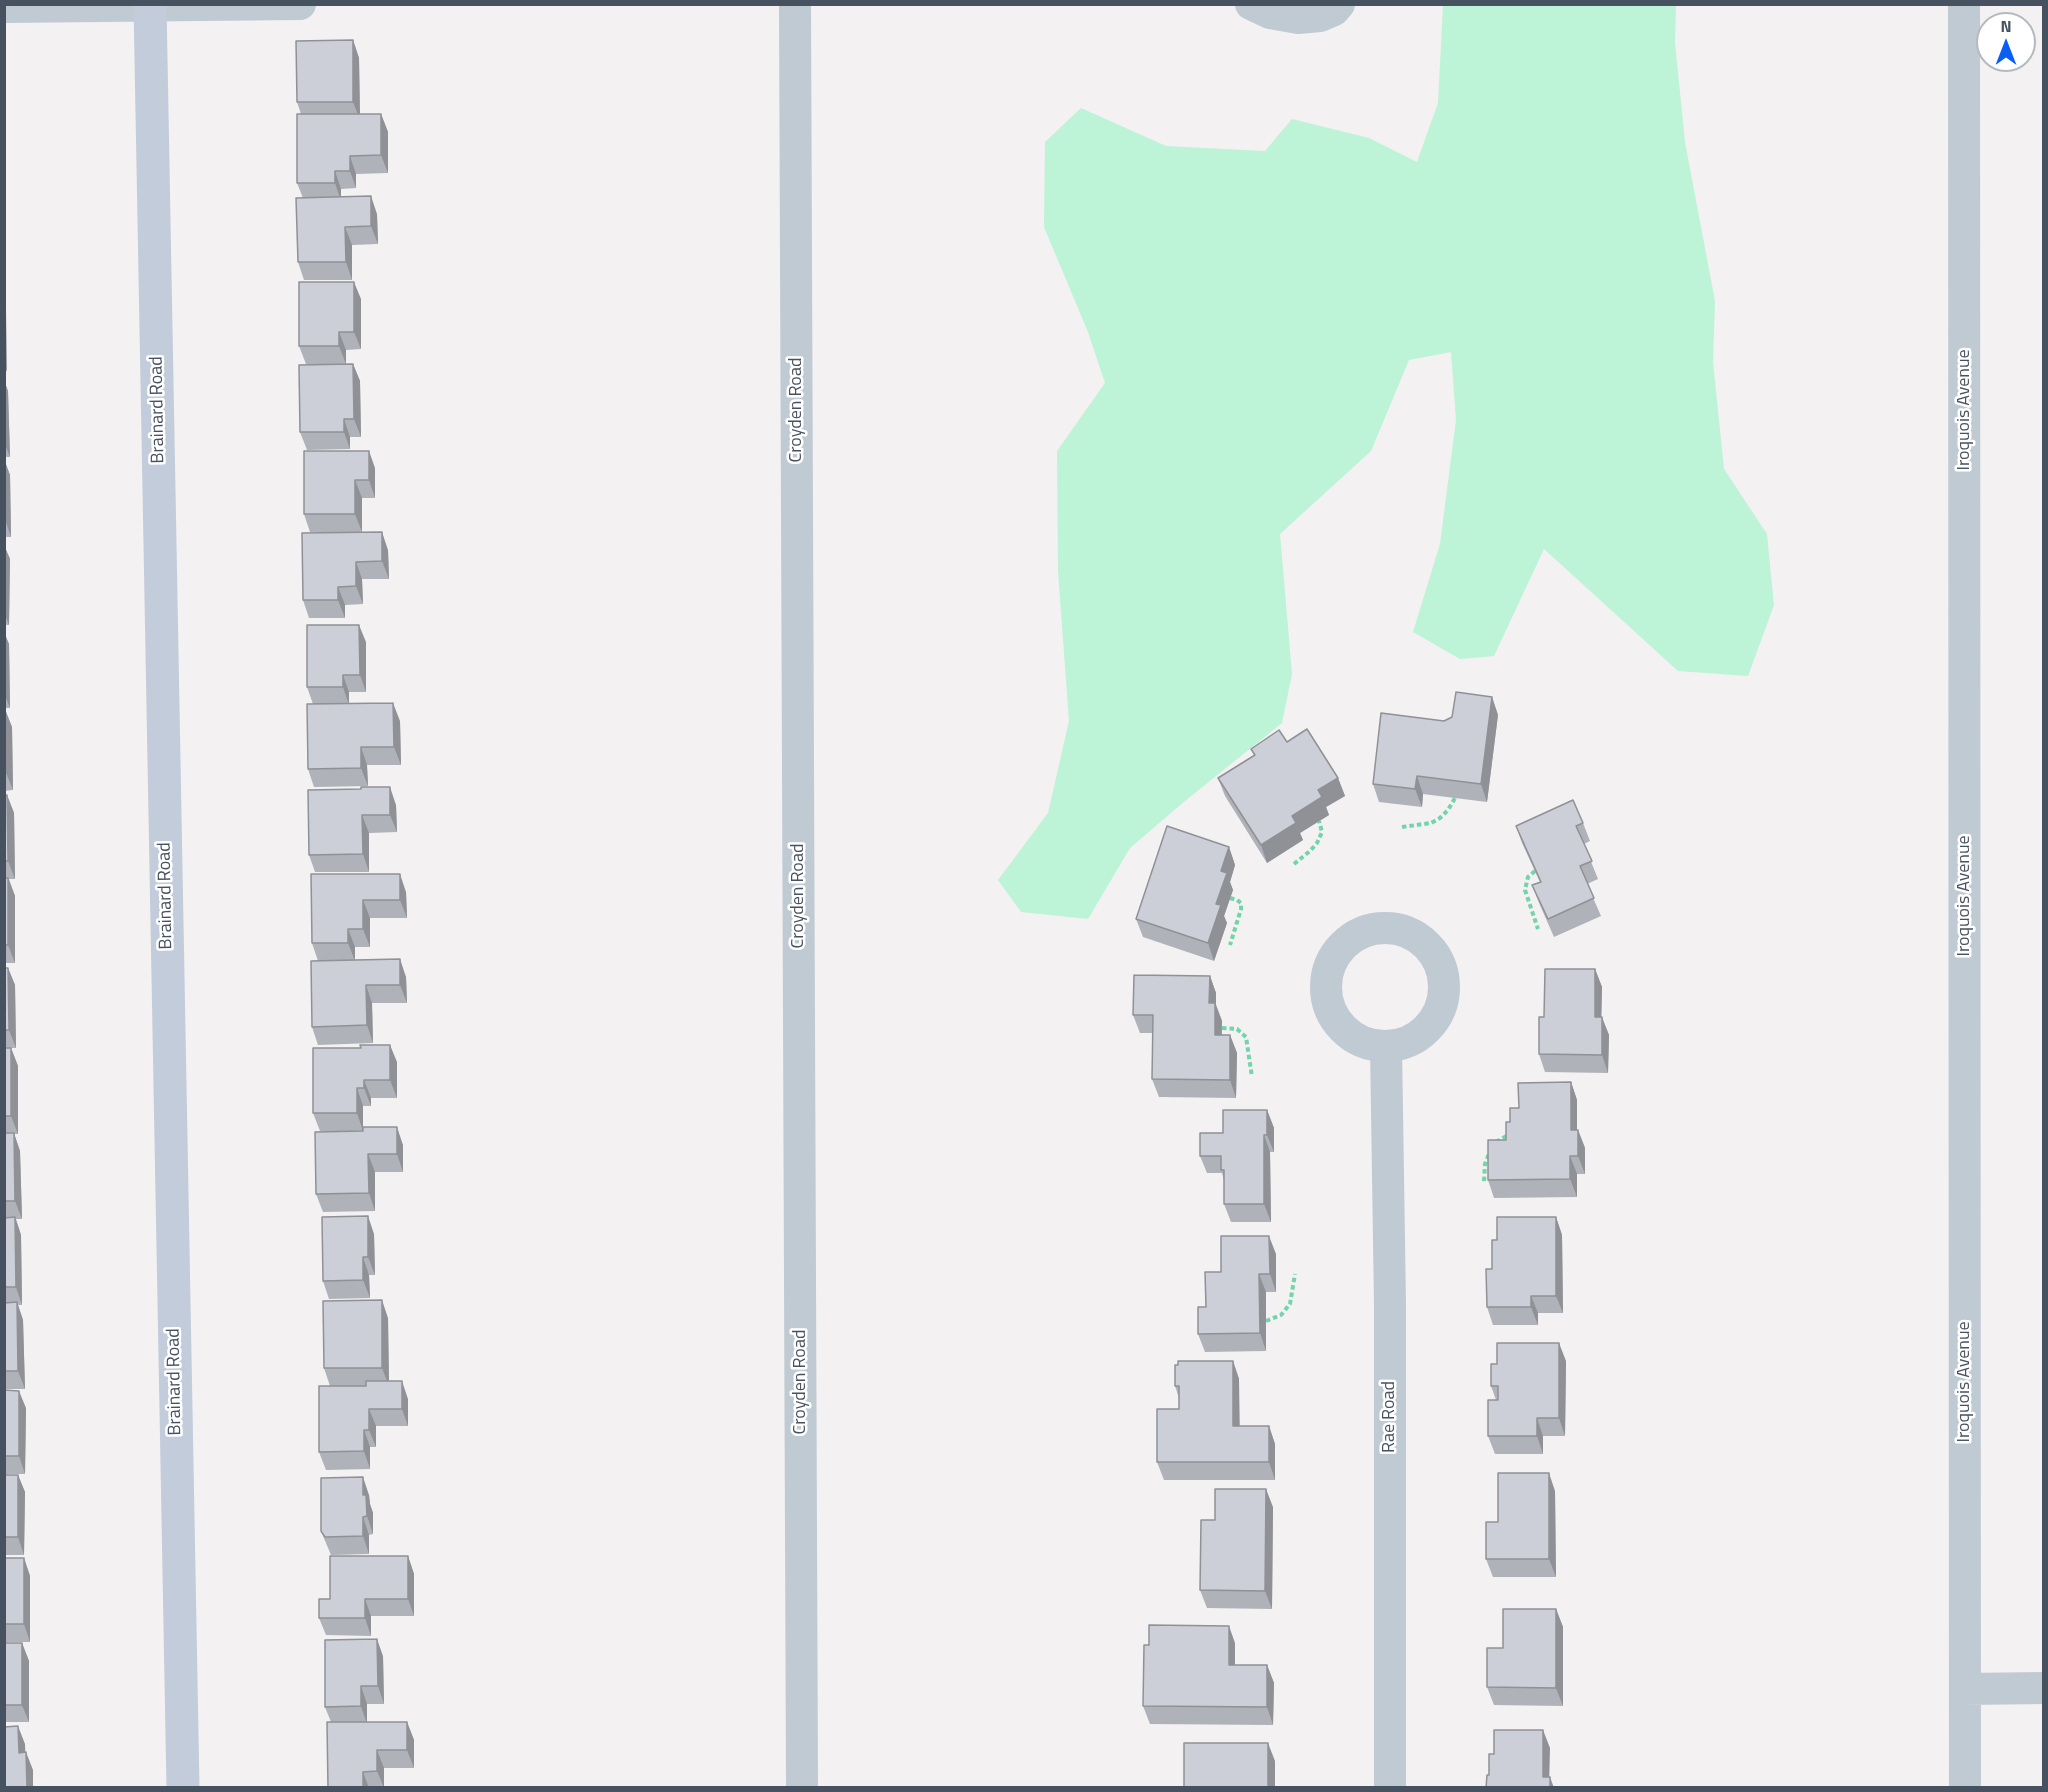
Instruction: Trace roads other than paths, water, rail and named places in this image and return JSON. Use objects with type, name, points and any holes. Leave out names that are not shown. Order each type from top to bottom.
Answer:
[{"type":"street","points":[[4,7],[300,4]]},
{"type":"street","name":"Croyden Road","points":[[795,4],[802,1788]]},
{"type":"street","points":[[1251,4],[1270,13],[1298,18],[1320,16],[1334,10],[1339,4]]},
{"type":"street","name":"Iroquois Avenue","points":[[1964,4],[1965,1788]]},
{"type":"street","name":"Brainard Road","points":[[150,6],[183,1788]]},
{"type":"street","name":"Rae Road","points":[[1386,1046],[1390,1305],[1390,1788]]},
{"type":"street","points":[[1965,1689],[2043,1688]]}]
